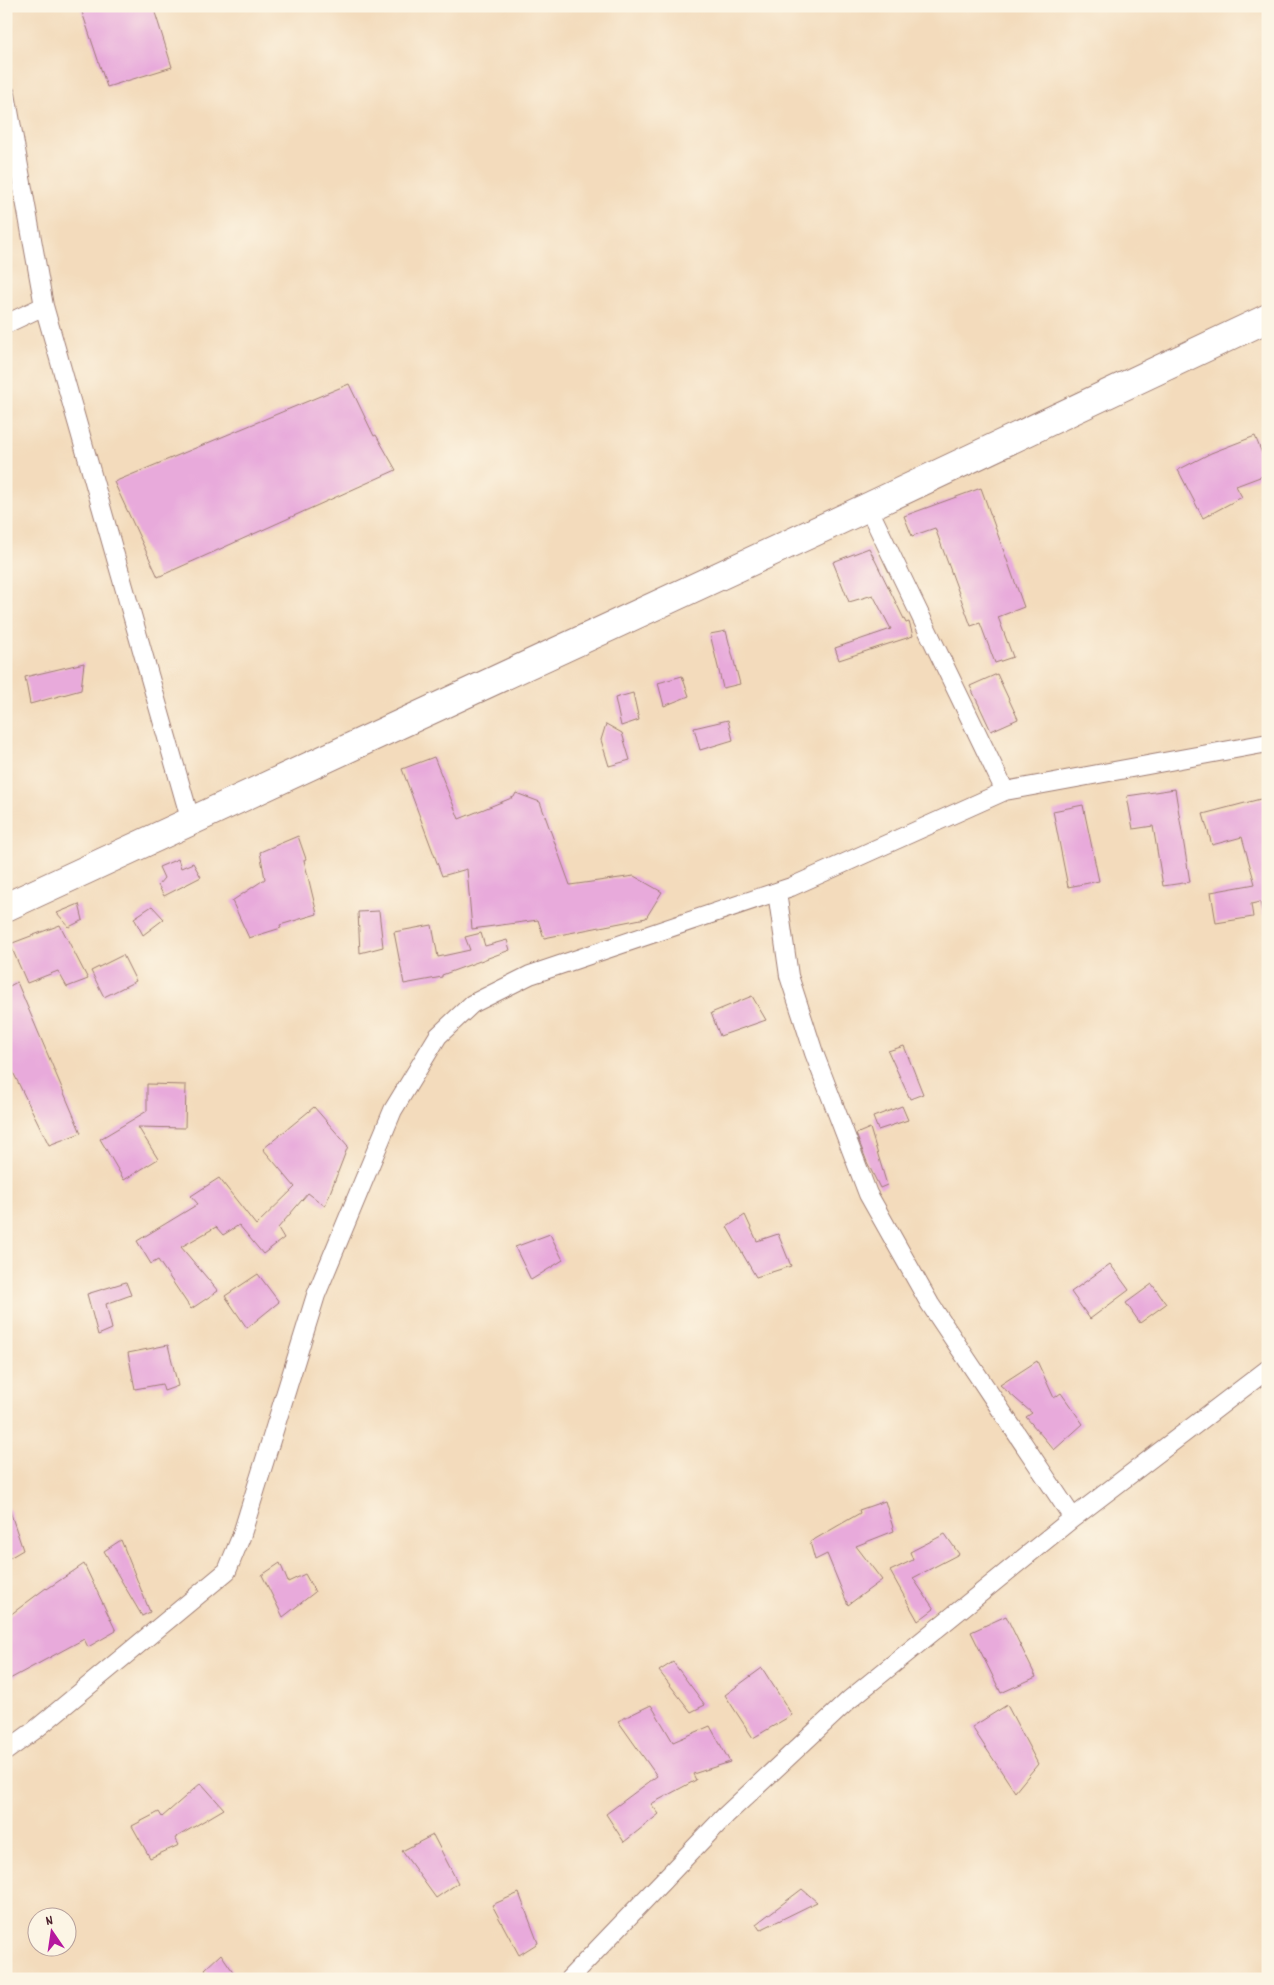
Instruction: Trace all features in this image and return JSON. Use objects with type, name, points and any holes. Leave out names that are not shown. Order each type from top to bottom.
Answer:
[{"type":"main road","points":[[6,907],[868,507],[1268,318]]},
{"type":"street","points":[[6,94],[44,306],[191,822]]},
{"type":"street","points":[[6,324],[44,306]]},
{"type":"street","points":[[868,507],[1006,791]]},
{"type":"street","points":[[6,1751],[35,1730],[227,1571],[241,1537],[316,1295],[393,1110],[438,1036],[472,1004],[530,975],[777,892],[1006,791],[1268,743]]},
{"type":"street","points":[[777,892],[789,976],[814,1053],[868,1194],[930,1304],[1073,1518]]},
{"type":"street","points":[[569,1979],[726,1815],[849,1700],[1073,1518],[1268,1369]]},
{"type":"building","points":[[80,6],[153,6],[172,67],[107,87]]},
{"type":"building","points":[[349,384],[374,436],[376,435],[396,470],[158,577],[114,482]]},
{"type":"building","points":[[1255,436],[1268,468],[1268,474],[1236,486],[1242,497],[1203,518],[1178,470],[1211,453]]},
{"type":"building","points":[[981,488],[1024,607],[998,617],[1013,657],[995,663],[980,623],[971,626],[935,528],[912,536],[904,516]]},
{"type":"building","points":[[869,548],[906,623],[909,622],[913,636],[839,660],[835,648],[891,629],[873,595],[849,602],[833,562]]},
{"type":"building","points":[[726,631],[740,684],[723,688],[710,634]]},
{"type":"building","points":[[84,663],[81,690],[30,704],[25,677]]},
{"type":"building","points":[[997,674],[1018,719],[991,731],[970,686]]},
{"type":"building","points":[[682,676],[689,696],[664,706],[658,683]]},
{"type":"building","points":[[633,693],[639,720],[621,726],[615,698]]},
{"type":"building","points":[[728,720],[733,740],[700,750],[694,728]]},
{"type":"building","points":[[606,724],[622,733],[630,760],[609,766],[601,740]]},
{"type":"building","points":[[434,757],[459,819],[514,797],[516,793],[540,802],[570,885],[634,876],[662,892],[646,918],[544,938],[538,920],[472,929],[467,869],[442,876],[402,769]]},
{"type":"building","points":[[1175,789],[1190,882],[1163,886],[1153,826],[1133,829],[1127,796]]},
{"type":"building","points":[[1268,797],[1268,830],[1264,831],[1268,845],[1268,914],[1263,915],[1260,902],[1251,904],[1253,917],[1216,923],[1211,892],[1255,884],[1242,837],[1212,845],[1203,814]]},
{"type":"building","points":[[1083,805],[1099,881],[1068,887],[1053,811]]},
{"type":"building","points":[[298,836],[306,859],[304,860],[317,914],[280,925],[281,928],[249,938],[232,901],[265,879],[260,852]]},
{"type":"building","points":[[178,859],[181,868],[193,863],[201,877],[164,896],[158,885],[164,878],[159,867]]},
{"type":"building","points":[[79,904],[83,920],[69,927],[57,913]]},
{"type":"building","points":[[152,906],[164,919],[143,935],[134,918]]},
{"type":"building","points":[[379,911],[383,947],[360,953],[358,912]]},
{"type":"building","points":[[60,925],[88,979],[67,987],[58,971],[27,983],[10,944]]},
{"type":"building","points":[[432,925],[438,957],[470,950],[465,937],[481,933],[485,946],[507,940],[510,950],[442,975],[442,977],[404,984],[394,932]]},
{"type":"building","points":[[123,955],[136,981],[104,997],[91,971]]},
{"type":"building","points":[[17,982],[81,1133],[49,1145],[6,1058],[6,988]]},
{"type":"building","points":[[752,996],[766,1020],[720,1036],[711,1013]]},
{"type":"building","points":[[904,1046],[923,1094],[910,1099],[888,1051]]},
{"type":"building","points":[[147,1084],[186,1085],[185,1128],[138,1127],[158,1159],[124,1180],[100,1139],[147,1111]]},
{"type":"building","points":[[902,1106],[908,1120],[878,1130],[873,1117]]},
{"type":"building","points":[[314,1107],[348,1146],[325,1206],[308,1193],[278,1228],[284,1238],[263,1254],[239,1225],[223,1235],[216,1227],[181,1247],[218,1291],[191,1309],[158,1260],[151,1264],[137,1241],[198,1204],[191,1196],[219,1178],[256,1225],[295,1187],[263,1149]]},
{"type":"building","points":[[870,1128],[887,1185],[880,1188],[856,1134]]},
{"type":"building","points":[[745,1215],[757,1241],[778,1234],[791,1266],[756,1277],[727,1227]]},
{"type":"building","points":[[550,1234],[563,1260],[531,1280],[515,1247]]},
{"type":"building","points":[[1110,1264],[1129,1290],[1090,1319],[1071,1292]]},
{"type":"building","points":[[258,1274],[279,1302],[247,1328],[225,1296]]},
{"type":"building","points":[[126,1282],[131,1295],[106,1304],[112,1329],[98,1335],[87,1294]]},
{"type":"building","points":[[1152,1284],[1166,1304],[1140,1323],[1126,1303]]},
{"type":"building","points":[[168,1345],[178,1386],[164,1391],[162,1384],[135,1389],[128,1353]]},
{"type":"building","points":[[1037,1361],[1054,1398],[1061,1393],[1083,1424],[1054,1450],[1026,1417],[1032,1413],[1000,1385]]},
{"type":"building","points":[[885,1501],[894,1531],[856,1546],[882,1580],[848,1605],[827,1554],[815,1560],[810,1542],[860,1513],[859,1510]]},
{"type":"building","points":[[6,1508],[9,1508],[23,1550],[6,1560]]},
{"type":"building","points":[[945,1534],[959,1554],[913,1578],[934,1609],[918,1621],[890,1571],[913,1560],[910,1552]]},
{"type":"building","points":[[121,1540],[150,1612],[142,1616],[104,1551]]},
{"type":"building","points":[[280,1563],[288,1582],[305,1574],[315,1592],[283,1617],[262,1575]]},
{"type":"building","points":[[84,1564],[116,1631],[88,1647],[84,1639],[6,1681],[6,1618],[46,1588]]},
{"type":"building","points":[[1006,1616],[1036,1677],[1001,1693],[971,1632]]},
{"type":"building","points":[[673,1662],[705,1705],[691,1712],[659,1671]]},
{"type":"building","points":[[762,1668],[792,1715],[753,1738],[725,1695]]},
{"type":"building","points":[[651,1705],[673,1742],[710,1726],[730,1762],[693,1774],[696,1780],[651,1804],[659,1814],[624,1842],[606,1814],[657,1776],[618,1721]]},
{"type":"building","points":[[1007,1705],[1038,1764],[1015,1792],[972,1727]]},
{"type":"building","points":[[201,1783],[224,1809],[175,1838],[179,1845],[150,1858],[132,1826],[159,1812],[162,1817]]},
{"type":"building","points":[[433,1835],[458,1883],[436,1898],[402,1851]]},
{"type":"building","points":[[802,1889],[817,1902],[760,1930],[756,1924]]},
{"type":"building","points":[[519,1893],[538,1943],[519,1955],[492,1905]]},
{"type":"building","points":[[221,1954],[238,1979],[211,1979],[205,1969]]}]
